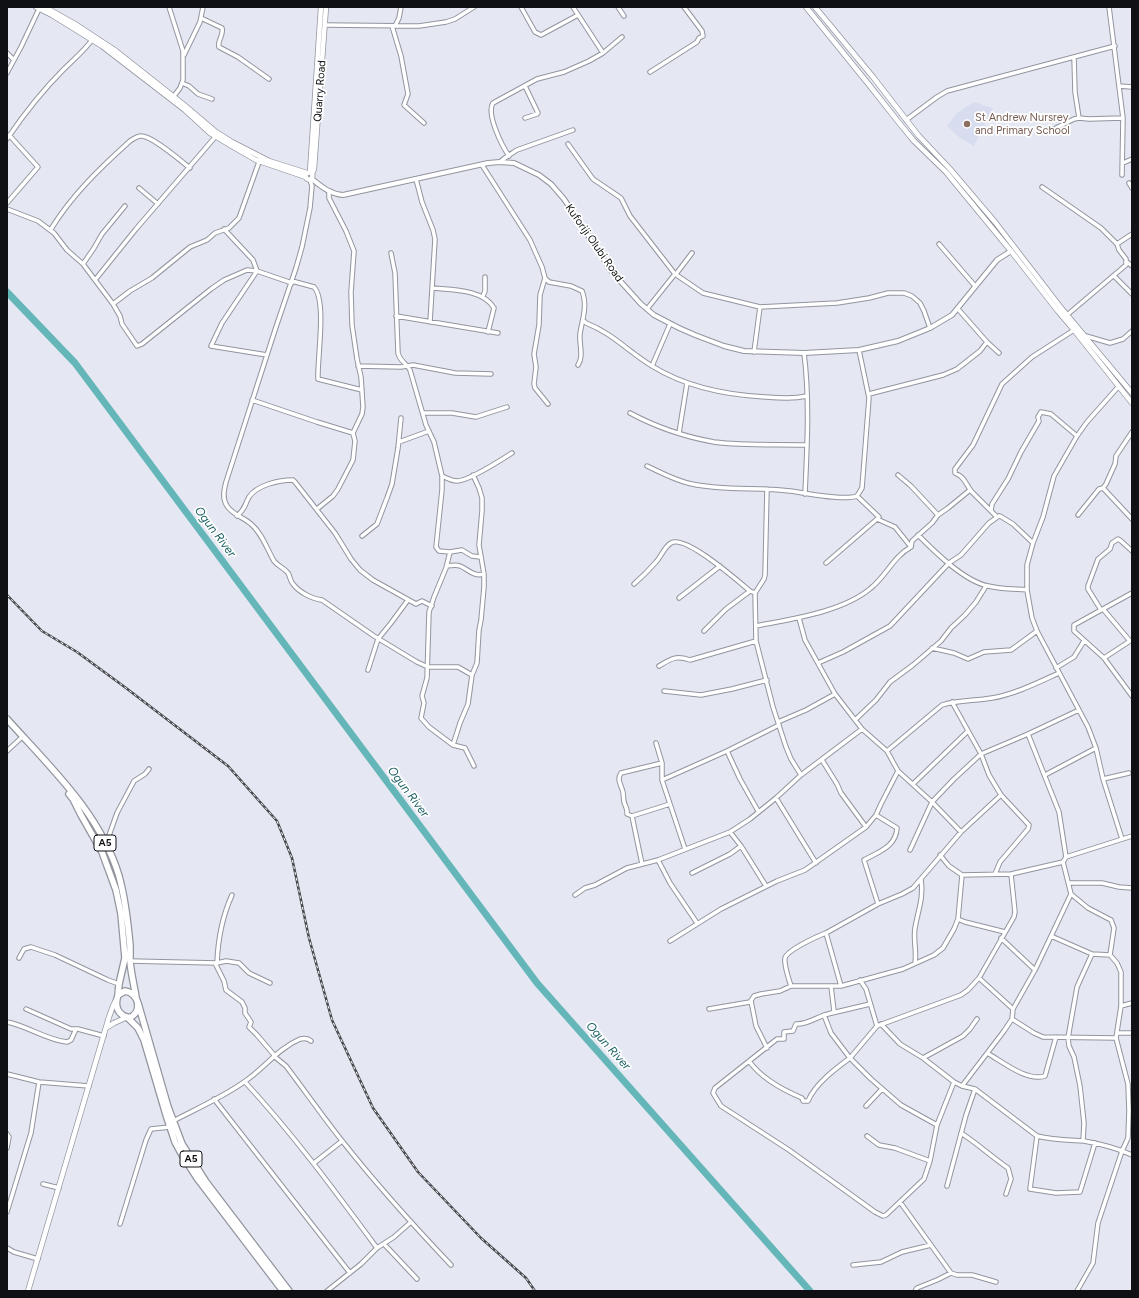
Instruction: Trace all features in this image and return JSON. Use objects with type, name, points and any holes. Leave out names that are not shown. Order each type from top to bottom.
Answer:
[{"type":"highway","name":"A5","points":[[7,719],[76,796],[92,819],[106,844],[123,892],[130,946],[130,961],[137,1000],[171,1124],[196,1168],[289,1291]]},
{"type":"highway","name":"A5","points":[[7,723],[73,799],[108,865],[119,904],[125,958],[117,997],[119,1013],[138,1028],[144,1040],[181,1153],[197,1178],[283,1291]]},
{"type":"highway","points":[[117,997],[121,992],[129,991],[137,1000],[137,1012],[128,1018],[126,1017]]},
{"type":"main road","points":[[45,7],[106,44],[174,96],[216,132],[269,162],[309,176]]},
{"type":"main road","name":"Quarry Road","points":[[309,176],[321,7]]},
{"type":"main road","name":"Quarry Road","points":[[309,176],[314,169],[326,7]]},
{"type":"main road","points":[[806,7],[900,124],[924,151],[946,172],[1011,251],[1086,336],[1132,393]]},
{"type":"main road","points":[[815,7],[873,77],[906,120],[995,222],[1068,324],[1132,403]]},
{"type":"main road","points":[[38,8],[92,40],[128,65],[216,136],[259,162],[309,176]]},
{"type":"main road","points":[[946,172],[950,169]]},
{"type":"main road","points":[[28,1291],[112,1006],[117,997]]},
{"type":"main road","points":[[106,1028],[126,1017]]},
{"type":"street","points":[[169,7],[183,45],[182,83],[174,96]]},
{"type":"street","points":[[183,56],[201,18],[203,7]]},
{"type":"street","points":[[393,26],[399,18],[401,7]]},
{"type":"street","points":[[325,25],[419,26],[446,22],[455,19],[474,7]]},
{"type":"street","points":[[520,7],[535,32],[541,35],[578,15]]},
{"type":"street","points":[[573,7],[603,53]]},
{"type":"street","points":[[618,7],[624,16]]},
{"type":"street","points":[[650,72],[697,42],[699,38],[703,36],[702,31],[684,7]]},
{"type":"street","points":[[1109,7],[1123,118],[1122,175]]},
{"type":"street","points":[[7,73],[38,8]]},
{"type":"street","points":[[201,18],[222,28],[223,31],[218,43],[219,47],[238,57],[269,80]]},
{"type":"street","points":[[393,26],[401,56],[408,94],[404,105],[424,123]]},
{"type":"street","points":[[508,156],[497,137],[492,105],[537,79],[581,65],[603,53],[622,37]]},
{"type":"street","points":[[7,204],[38,167],[8,137],[38,97],[92,40]]},
{"type":"street","points":[[906,120],[936,97],[947,91],[1115,46]]},
{"type":"street","points":[[7,53],[14,60]]},
{"type":"street","points":[[1074,57],[1075,92],[1078,118]]},
{"type":"street","points":[[182,83],[190,86],[198,94],[212,99]]},
{"type":"street","points":[[525,86],[538,112],[537,114],[525,118]]},
{"type":"street","points":[[1119,86],[1132,87]]},
{"type":"street","points":[[1048,132],[1078,118],[1123,118]]},
{"type":"street","points":[[500,162],[505,156],[508,156],[517,150],[573,130]]},
{"type":"street","points":[[51,229],[60,214],[87,182],[124,146],[136,138],[142,136],[146,137],[163,147],[190,168]]},
{"type":"street","points":[[95,280],[216,136]]},
{"type":"street","points":[[568,144],[593,179],[622,198],[630,216],[675,274],[703,293],[760,307],[837,303],[869,298],[888,293],[904,293],[912,296],[920,303],[930,328]]},
{"type":"street","points":[[1123,163],[1132,159]]},
{"type":"street","points":[[113,304],[130,291],[152,278],[190,247],[207,240],[215,232],[232,226],[238,218],[259,162]]},
{"type":"street","name":"Kuforiji Olubi Road","points":[[309,176],[329,191],[343,196],[482,165],[500,162],[514,163],[539,175],[551,184],[576,216],[612,272],[647,309],[670,324],[724,346],[754,352],[804,353],[859,350],[898,340],[930,328],[944,320],[958,309],[996,260],[1011,251]]},
{"type":"street","points":[[482,165],[530,240],[542,267],[545,278],[549,282],[571,286],[582,291],[585,303],[583,317],[584,321],[580,335],[582,348],[580,362],[578,365]]},
{"type":"street","points":[[309,176],[312,186],[310,208],[302,247],[292,282],[234,454],[224,490],[225,502],[237,516],[252,525],[275,562],[288,573],[292,583],[312,598],[322,600],[378,639],[428,667],[458,667],[472,675]]},
{"type":"street","points":[[416,179],[422,202],[435,239],[430,322]]},
{"type":"street","points":[[1129,183],[1132,188]]},
{"type":"street","points":[[1042,187],[1101,228],[1117,244],[1118,250],[1132,266]]},
{"type":"street","points":[[139,188],[158,204]]},
{"type":"street","points":[[317,509],[333,496],[353,460],[356,442],[353,433],[362,414],[363,407],[362,390],[352,324],[351,287],[354,251],[346,230],[329,198],[329,191]]},
{"type":"street","points":[[83,264],[102,234],[124,206]]},
{"type":"street","points":[[7,209],[32,218],[51,229],[67,250],[83,264],[113,304],[120,316],[121,322],[137,346],[218,284],[247,270],[257,271],[314,287],[317,291],[321,311],[318,379],[362,390]]},
{"type":"street","points":[[224,229],[253,260],[257,271]]},
{"type":"street","points":[[1117,244],[1132,234]]},
{"type":"street","points":[[938,244],[975,286]]},
{"type":"street","points":[[391,253],[395,273],[398,353],[400,360],[408,366],[434,442],[442,476],[436,547],[439,550],[450,552],[462,550],[472,556],[480,557]]},
{"type":"street","points":[[647,309],[692,253]]},
{"type":"street","points":[[1067,315],[1114,276],[1127,262]]},
{"type":"street","points":[[257,271],[222,323],[212,341],[211,346],[267,355]]},
{"type":"street","points":[[1114,276],[1132,294]]},
{"type":"street","points":[[483,296],[485,291],[485,277]]},
{"type":"street","points":[[545,278],[540,295],[539,325],[534,354],[536,367],[534,384],[535,388],[548,404]]},
{"type":"street","points":[[432,288],[483,296],[494,308],[488,332]]},
{"type":"street","points":[[754,352],[760,307]]},
{"type":"street","points":[[958,309],[987,342],[999,353]]},
{"type":"street","points":[[396,316],[498,334]]},
{"type":"street","points":[[584,321],[609,334],[652,366],[687,384],[725,394],[754,397],[788,398],[807,396]]},
{"type":"street","points":[[652,366],[670,324]]},
{"type":"street","points":[[1033,543],[1013,524],[1000,516],[997,517],[970,490],[962,476],[955,473],[955,469],[973,446],[1002,384],[1032,357],[1074,330]]},
{"type":"street","points":[[1086,336],[1110,343],[1123,339],[1132,331]]},
{"type":"street","points":[[869,394],[957,369],[980,351],[987,342]]},
{"type":"street","points":[[647,466],[676,479],[703,486],[853,498],[857,496],[862,488],[869,394],[859,350]]},
{"type":"street","points":[[804,353],[807,379],[805,494]]},
{"type":"street","points":[[358,366],[424,366],[455,373],[491,374]]},
{"type":"street","points":[[679,433],[687,384]]},
{"type":"street","points":[[1119,386],[1095,412],[1077,436],[1054,476],[1043,517],[1033,543],[1027,565],[1027,590],[1032,618],[1037,631],[1088,728],[1096,748],[1103,779],[1122,839]]},
{"type":"street","points":[[252,400],[353,433]]},
{"type":"street","points":[[423,413],[447,413],[476,417],[507,407]]},
{"type":"street","points":[[991,511],[992,504],[1008,480],[1021,452],[1039,421],[1038,417],[1041,412],[1051,414],[1077,436]]},
{"type":"street","points":[[630,413],[644,421],[679,433],[715,442],[737,444],[807,445]]},
{"type":"street","points":[[362,536],[378,521],[392,484],[399,442],[401,418]]},
{"type":"street","points":[[399,442],[429,431]]},
{"type":"street","points":[[1078,515],[1106,484],[1115,464],[1116,456],[1132,432]]},
{"type":"street","points":[[442,476],[450,480],[459,481],[491,467],[512,453]]},
{"type":"street","points":[[453,745],[468,704],[472,675],[477,663],[484,574],[478,545],[482,498],[473,475]]},
{"type":"street","points":[[898,475],[911,486],[938,515]]},
{"type":"street","points":[[237,516],[243,511],[248,498],[254,492],[266,486],[290,480],[296,482],[335,533],[350,559],[360,570],[373,580],[408,600],[416,604],[422,601],[432,606]]},
{"type":"street","points":[[1103,488],[1132,519]]},
{"type":"street","points":[[767,490],[765,575],[755,593],[756,641],[786,747],[791,759],[802,775]]},
{"type":"street","points":[[912,547],[912,541],[932,523],[938,515],[970,490]]},
{"type":"street","points":[[857,496],[879,517],[877,519]]},
{"type":"street","points":[[818,663],[843,652],[890,626],[949,563],[961,555],[989,523],[1000,516]]},
{"type":"street","points":[[877,519],[895,527],[912,547]]},
{"type":"street","points":[[826,562],[877,519]]},
{"type":"street","points":[[918,535],[963,575],[986,586],[1027,590]]},
{"type":"street","points":[[1132,551],[1118,539],[1112,543],[1110,549],[1098,559],[1088,586],[1088,589],[1102,610],[1130,641],[1132,646]]},
{"type":"street","points":[[634,584],[656,562],[668,545],[673,542],[680,542],[699,552],[720,566],[750,591],[755,593]]},
{"type":"street","points":[[756,626],[799,618],[834,608],[858,596],[871,588],[903,552],[912,547]]},
{"type":"street","points":[[450,552],[447,566],[429,612],[428,667],[427,678],[422,696],[424,703],[421,718],[429,727],[453,745],[465,748],[474,766]]},
{"type":"street","points":[[447,566],[461,566],[466,570],[479,575],[484,574]]},
{"type":"street","points":[[678,598],[720,566]]},
{"type":"street","points":[[855,720],[876,700],[890,682],[913,666],[965,615],[976,602],[986,586]]},
{"type":"street","points":[[704,632],[726,609],[750,591]]},
{"type":"street","points":[[1132,593],[1074,625],[1074,631],[1104,658],[1132,696]]},
{"type":"street","points":[[368,670],[378,639],[408,600]]},
{"type":"street","points":[[799,618],[805,640],[835,694],[862,729],[887,751],[898,771],[932,802],[961,832]]},
{"type":"street","points":[[932,648],[954,653],[968,659],[984,652],[1011,650],[1037,631]]},
{"type":"street","points":[[659,666],[674,658],[680,657],[690,660],[756,641]]},
{"type":"street","points":[[1056,668],[1074,657],[1084,641]]},
{"type":"street","points":[[1104,658],[1130,641]]},
{"type":"street","points":[[887,751],[942,705],[952,702],[994,697],[1031,686],[1059,673]]},
{"type":"street","points":[[664,691],[702,694],[767,680]]},
{"type":"street","points":[[662,780],[727,751],[835,694]]},
{"type":"street","points":[[952,702],[981,754],[989,775],[1001,795],[1029,826],[1000,862],[995,874]]},
{"type":"street","points":[[910,850],[932,802],[981,754],[1028,734],[1078,710]]},
{"type":"street","points":[[575,895],[585,888],[595,885],[619,872],[658,860],[730,832],[750,819],[802,775],[862,729]]},
{"type":"street","points":[[913,784],[968,731]]},
{"type":"street","points":[[1028,734],[1059,812],[1066,857],[1063,862],[1071,894],[1088,908],[1111,920],[1114,928],[1110,956]]},
{"type":"street","points":[[7,751],[21,738]]},
{"type":"street","points":[[656,743],[662,763],[662,780],[685,849]]},
{"type":"street","points":[[1045,775],[1096,748]]},
{"type":"street","points":[[727,751],[740,779],[758,811]]},
{"type":"street","points":[[822,760],[841,793],[866,827]]},
{"type":"street","points":[[662,763],[624,772],[619,775],[620,783],[623,790],[624,801],[628,810],[627,814],[632,816],[670,804]]},
{"type":"street","points":[[106,844],[117,813],[134,780],[145,774],[149,769]]},
{"type":"street","points":[[670,940],[697,923],[766,886],[805,870],[866,827],[876,815],[898,771]]},
{"type":"street","points":[[1103,779],[1129,773]]},
{"type":"street","points":[[791,986],[785,960],[787,954],[878,904],[913,888],[961,832],[1001,795]]},
{"type":"street","points":[[776,798],[816,863]]},
{"type":"street","points":[[876,815],[897,828],[897,837],[890,845],[864,860],[878,904]]},
{"type":"street","points":[[632,816],[642,864]]},
{"type":"street","points":[[730,832],[741,846],[766,886]]},
{"type":"street","points":[[1066,857],[1132,836]]},
{"type":"street","points":[[692,874],[730,854],[741,846]]},
{"type":"street","points":[[940,855],[949,866],[962,875],[1011,874],[1063,862]]},
{"type":"street","points":[[658,860],[670,883],[697,923]]},
{"type":"street","points":[[749,1061],[755,1070],[762,1075],[802,1098],[803,1101],[808,1101],[812,1093],[835,1069],[850,1058],[879,1025],[961,995],[979,978],[1014,916],[1015,912],[1011,874]]},
{"type":"street","points":[[709,1009],[750,1002],[754,996],[780,991],[791,986],[841,986],[903,969],[934,955],[943,948],[949,940],[958,919],[958,904],[962,875]]},
{"type":"street","points":[[914,963],[916,947],[915,929],[923,890],[921,879]]},
{"type":"street","points":[[1068,884],[1102,883],[1132,888]]},
{"type":"street","points":[[962,1086],[1004,1031],[1012,1018],[1013,1009],[1035,970],[1071,894]]},
{"type":"street","points":[[232,895],[218,937],[216,963],[224,981],[226,990],[242,1002],[245,1008],[245,1013],[251,1022],[249,1027],[286,1066],[342,1141],[411,1222],[451,1265]]},
{"type":"street","points":[[958,919],[1005,932]]},
{"type":"street","points":[[826,933],[841,986]]},
{"type":"street","points":[[1051,936],[1092,954],[1110,956],[1117,964],[1121,972],[1121,1006],[1116,1038],[1130,1084],[1128,1138],[1122,1151],[1098,1223],[1093,1263],[1077,1291]]},
{"type":"street","points":[[1001,938],[1035,970]]},
{"type":"street","points":[[19,958],[24,949],[31,947],[55,955],[119,984]]},
{"type":"street","points":[[1084,1141],[1084,1123],[1080,1086],[1074,1057],[1069,1046],[1068,1038],[1077,987],[1092,954]]},
{"type":"street","points":[[130,961],[216,963],[226,961],[239,963],[249,973],[270,983]]},
{"type":"street","points":[[979,978],[1013,1009]]},
{"type":"street","points":[[860,980],[866,990],[879,1025],[900,1044],[922,1058],[954,1082],[974,1089],[1037,1136],[1048,1139],[1095,1143],[1132,1155]]},
{"type":"street","points":[[831,986],[834,1011],[832,1013]]},
{"type":"street","points":[[750,1002],[751,1001],[756,1026],[767,1048]]},
{"type":"street","points":[[1121,1006],[1132,1003]]},
{"type":"street","points":[[870,1004],[824,1015],[804,1024],[796,1024],[793,1030],[784,1032],[784,1038],[777,1039],[714,1088],[713,1093],[721,1106],[783,1146],[875,1212],[883,1216],[886,1215],[924,1179],[930,1161],[937,1125],[954,1082]]},
{"type":"street","points":[[26,1009],[71,1029],[104,1036]]},
{"type":"street","points":[[824,1015],[831,1033],[850,1058],[901,1105],[937,1125]]},
{"type":"street","points":[[1012,1018],[1034,1033],[1043,1037],[1116,1038]]},
{"type":"street","points":[[922,1058],[963,1036],[970,1030],[977,1019]]},
{"type":"street","points":[[7,1022],[23,1026],[51,1039],[68,1042],[71,1040],[76,1029]]},
{"type":"street","points":[[1117,1033],[1132,1033]]},
{"type":"street","points":[[120,1224],[146,1140],[151,1129],[171,1124],[245,1082],[286,1046],[302,1038],[311,1041]]},
{"type":"street","points":[[987,1053],[1025,1075],[1038,1078],[1045,1076],[1056,1038]]},
{"type":"street","points":[[7,1074],[39,1082],[89,1086]]},
{"type":"street","points":[[7,1212],[31,1133],[39,1082]]},
{"type":"street","points":[[245,1082],[275,1115],[314,1163],[377,1248]]},
{"type":"street","points":[[866,1106],[882,1089]]},
{"type":"street","points":[[947,1186],[974,1089]]},
{"type":"street","points":[[214,1099],[350,1273]]},
{"type":"street","points":[[961,1133],[977,1143],[1008,1168],[1010,1179],[1006,1194]]},
{"type":"street","points":[[7,1134],[9,1135],[9,1140],[7,1148]]},
{"type":"street","points":[[867,1136],[879,1145],[895,1148],[930,1161]]},
{"type":"street","points":[[1037,1136],[1030,1189],[1056,1193],[1080,1192],[1095,1143]]},
{"type":"street","points":[[314,1163],[342,1141]]},
{"type":"street","points":[[43,1184],[59,1188]]},
{"type":"street","points":[[900,1202],[951,1272],[957,1275],[972,1275],[996,1282]]},
{"type":"street","points":[[327,1291],[345,1278],[377,1248],[394,1237],[411,1222]]},
{"type":"street","points":[[384,1244],[417,1279]]},
{"type":"street","points":[[853,1265],[881,1262],[902,1252],[931,1245]]},
{"type":"street","points":[[7,1248],[14,1252],[38,1259]]},
{"type":"street","points":[[915,1291],[917,1288],[937,1280],[951,1272]]},
{"type":"shaded area","name":"St Andrew Nursrey and Primary School","points":[[974,102],[993,108],[974,146],[960,138],[947,126],[957,113]]},
{"type":"waterway","name":"Ogun River","points":[[7,292],[75,363],[537,983],[810,1291]]},
{"type":"railway","points":[[7,595],[42,631],[77,652],[228,766],[277,821],[292,858],[309,938],[332,1020],[373,1108],[418,1172],[481,1238],[526,1278],[535,1291]]},
{"type":"place","name":"St Andrew Nursrey and Primary School","points":[[967,124]]}]
